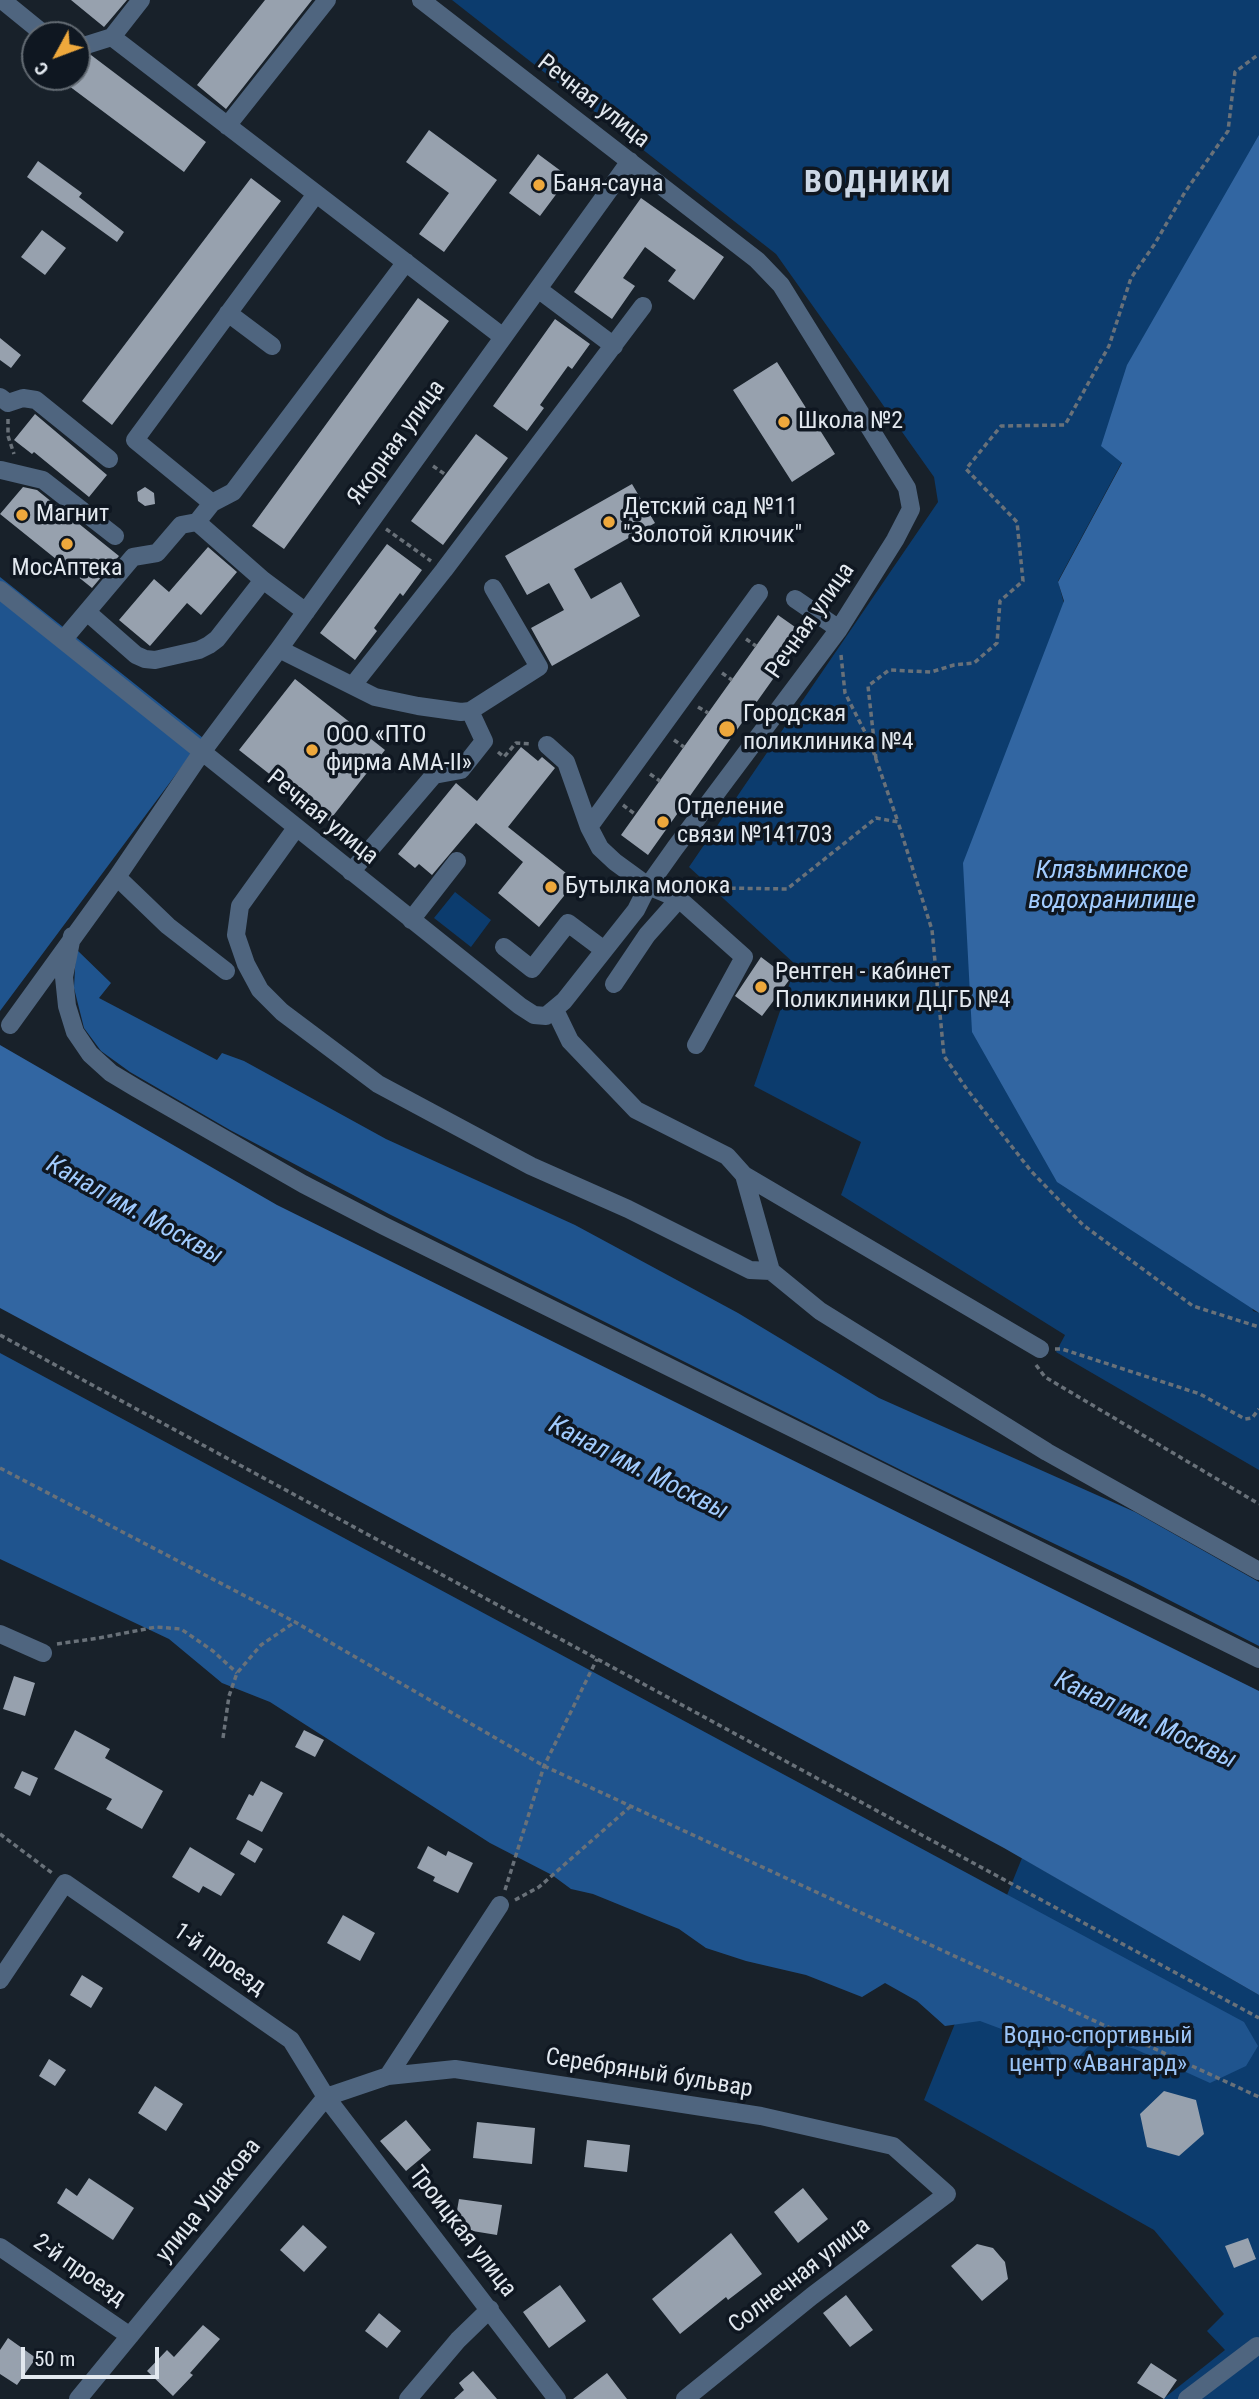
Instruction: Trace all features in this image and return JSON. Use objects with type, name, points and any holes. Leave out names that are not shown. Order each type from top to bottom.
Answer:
[{"type":"street","points":[[2,0],[28,21]]},
{"type":"street","points":[[91,44],[112,37],[141,0]]},
{"type":"street","points":[[227,126],[327,0]]},
{"type":"street","name":"Речная улица","points":[[0,590],[411,920],[534,1015],[546,1016],[555,1010],[636,910],[648,886],[839,629],[895,540],[911,509],[907,488],[781,285],[770,272],[421,0]]},
{"type":"street","points":[[112,37],[503,337]]},
{"type":"street","name":"Якорная улица","points":[[10,1025],[117,877],[202,752],[630,162]]},
{"type":"street","points":[[212,503],[135,440],[316,194]]},
{"type":"street","points":[[63,640],[133,557],[157,553],[181,525],[197,522],[212,503],[233,492],[406,262]]},
{"type":"street","points":[[538,289],[614,346]]},
{"type":"street","points":[[353,685],[444,570],[643,306]]},
{"type":"street","points":[[228,313],[272,346]]},
{"type":"street","points":[[4,400],[36,400],[109,459]]},
{"type":"street","points":[[14,454],[0,470],[43,480],[115,536]]},
{"type":"street","points":[[197,522],[263,580],[306,612]]},
{"type":"street","points":[[87,612],[136,654],[155,660],[199,650],[209,645],[217,639],[263,580]]},
{"type":"street","points":[[279,649],[375,696],[418,706],[470,711],[539,667],[493,588]]},
{"type":"street","points":[[589,827],[759,593]]},
{"type":"street","points":[[795,598],[839,629]]},
{"type":"street","points":[[351,872],[434,775],[461,770],[484,741],[470,711]]},
{"type":"street","points":[[547,745],[566,762],[589,827],[600,848],[648,886],[679,899],[744,957],[696,1045]]},
{"type":"street","points":[[296,828],[251,887],[240,906],[236,935],[246,964],[260,990],[282,1012],[378,1084],[531,1166],[628,1209],[750,1270],[771,1271]]},
{"type":"street","points":[[411,920],[457,862]]},
{"type":"street","points":[[117,877],[168,926],[226,971]]},
{"type":"street","points":[[614,984],[647,935],[679,899]]},
{"type":"street","points":[[504,947],[532,969],[568,923],[604,950]]},
{"type":"street","points":[[72,936],[64,976],[67,1006],[75,1032],[90,1054],[111,1073],[303,1184],[384,1226],[1259,1659]]},
{"type":"street","points":[[555,1010],[569,1041],[636,1110],[727,1156],[744,1175],[1041,1349]]},
{"type":"street","points":[[744,1175],[771,1271],[820,1311],[1046,1452],[1259,1571]]},
{"type":"street","points":[[0,1634],[44,1653]]},
{"type":"street","points":[[0,1980],[65,1882]]},
{"type":"street","name":"1-й проезд","points":[[65,1882],[291,2040],[326,2097]]},
{"type":"street","points":[[388,2076],[500,1905]]},
{"type":"street","name":"Серебряный бульвар","points":[[326,2097],[388,2076],[455,2069],[761,2116],[893,2146],[947,2194]]},
{"type":"street","name":"Троицкая улица","points":[[326,2097],[557,2399]]},
{"type":"street","name":"улица Ушакова","points":[[78,2399],[326,2097]]},
{"type":"street","name":"Солнечная улица","points":[[685,2399],[812,2296],[947,2194]]},
{"type":"street","name":"2-й проезд","points":[[0,2247],[130,2336]]},
{"type":"street","points":[[408,2399],[458,2340],[490,2309]]},
{"type":"street","points":[[1187,2399],[1259,2347]]},
{"type":"path","points":[[876,759],[868,686],[889,670],[931,672],[954,665],[974,663],[997,643],[1000,601],[1023,581],[1017,522],[966,469],[1001,426],[1065,425],[1109,346],[1130,278],[1228,131],[1235,72],[1259,54]]},
{"type":"path","points":[[4,400],[8,436],[14,454]]},
{"type":"path","points":[[372,520],[444,570]]},
{"type":"path","points":[[839,629],[845,693],[876,759],[932,930],[944,1056],[1031,1171],[1083,1225],[1193,1306],[1259,1327]]},
{"type":"path","points":[[484,741],[504,757],[516,743],[547,745]]},
{"type":"path","points":[[679,899],[699,891],[720,888],[787,889],[876,818],[898,822]]},
{"type":"path","points":[[0,1335],[1259,2018]]},
{"type":"path","points":[[1259,1409],[1252,1418],[1245,1419],[1200,1394],[1062,1349],[1041,1349],[1035,1364],[1045,1377],[1259,1504]]},
{"type":"path","points":[[0,1468],[295,1622],[544,1766],[1259,2097]]},
{"type":"path","points":[[223,1738],[229,1696],[237,1673],[261,1645],[295,1622]]},
{"type":"path","points":[[44,1653],[59,1642],[99,1638],[156,1627],[181,1629],[213,1651],[237,1673]]},
{"type":"path","points":[[500,1905],[544,1766],[597,1659]]},
{"type":"path","points":[[500,1905],[523,1898],[540,1887],[631,1806]]},
{"type":"path","points":[[0,1834],[65,1882]]},
{"type":"green space","points":[[452,0],[1259,0],[1259,139],[1122,462],[1058,581],[1253,1311],[1259,1313],[1259,1470],[1056,1352],[1065,1335],[841,1195],[861,1142],[754,1086],[796,965],[689,867],[938,502],[934,477],[776,254]]},
{"type":"green space","points":[[455,892],[491,920],[471,947],[434,918]]},
{"type":"green space","name":"Водно-спортивный центр «Авангард»","points":[[1022,1858],[1259,1995],[1259,2399],[1163,2399],[1225,2350],[1207,2331],[1224,2314],[1154,2230],[924,2100]]},
{"type":"shaded area","points":[[0,577],[203,738],[0,1011]]},
{"type":"shaded area","points":[[76,949],[111,983],[99,998],[217,1060],[222,1053],[244,1061],[386,1139],[575,1225],[738,1313],[879,1398],[1135,1512],[1259,1582],[1259,1646],[389,1214],[230,1130],[130,1072],[101,1051],[84,1028],[74,988]]},
{"type":"shaded area","points":[[0,1353],[1244,2022],[1258,2046],[1246,2066],[1210,2083],[1135,2049],[1096,2038],[1062,2075],[1047,2046],[980,2021],[945,2026],[917,2001],[885,1983],[862,1997],[806,1975],[746,1961],[706,1948],[679,1929],[593,1894],[571,1889],[552,1875],[490,1843],[270,1702],[222,1683],[169,1639],[0,1559]]},
{"type":"water","name":"Клязьминское водохранилище","points":[[1259,135],[1259,1313],[1057,1182],[972,1032],[963,863],[1064,601],[1058,582],[1122,463],[1101,446],[1127,365]]},
{"type":"water","name":"Канал им. Москвы","points":[[0,1045],[277,1205],[1259,1691],[1259,1995],[1004,1848],[0,1308]]},
{"type":"building","points":[[71,0],[127,0],[104,27]]},
{"type":"building","points":[[265,0],[312,0],[226,109],[197,85]]},
{"type":"building","points":[[91,55],[206,142],[184,172],[76,91],[91,91]]},
{"type":"building","points":[[429,130],[497,180],[444,252],[419,234],[449,193],[406,162]]},
{"type":"building","name":"Баня-сауна","points":[[538,154],[569,177],[540,216],[509,193]]},
{"type":"building","points":[[38,161],[82,193],[79,197],[124,232],[117,242],[27,177]]},
{"type":"building","points":[[251,178],[281,201],[112,425],[82,401]]},
{"type":"building","points":[[641,198],[724,257],[694,300],[668,281],[676,270],[645,247],[623,278],[635,286],[612,319],[574,292]]},
{"type":"building","points":[[42,230],[66,248],[45,275],[21,257]]},
{"type":"building","points":[[418,298],[449,321],[284,549],[252,526]]},
{"type":"building","points":[[555,319],[590,344],[572,369],[568,366],[540,405],[544,408],[527,431],[493,406]]},
{"type":"building","points":[[0,338],[21,355],[11,368],[0,360]]},
{"type":"building","name":"Школа №2","points":[[777,362],[835,454],[792,482],[733,390]]},
{"type":"building","points":[[35,414],[107,475],[89,497],[34,452],[32,454],[14,440]]},
{"type":"building","points":[[476,434],[508,458],[443,545],[411,521]]},
{"type":"building","points":[[632,484],[655,523],[574,569],[591,599],[621,582],[640,616],[552,666],[531,628],[564,610],[549,583],[527,595],[505,556]]},
{"type":"building","points":[[23,487],[37,490],[119,556],[92,588],[0,514]]},
{"type":"building","points":[[145,487],[154,493],[155,504],[145,506],[138,501],[137,492]]},
{"type":"building","points":[[387,544],[422,570],[403,596],[400,593],[355,660],[320,633]]},
{"type":"building","points":[[208,547],[237,572],[201,615],[187,603],[150,646],[119,620],[154,579],[169,592]]},
{"type":"building","points":[[778,615],[805,634],[648,855],[621,835]]},
{"type":"building","name":"ООО «ПТО фирма АМА-II»","points":[[295,679],[385,750],[329,821],[239,750]]},
{"type":"building","points":[[521,747],[538,761],[542,757],[555,768],[508,827],[576,881],[539,927],[498,893],[523,862],[476,823],[432,875],[419,864],[415,868],[398,854],[456,783],[477,801]]},
{"type":"building","name":"Рентген - кабинет Поликлиники ДЦГБ №4","points":[[761,957],[790,979],[762,1016],[735,996]]},
{"type":"building","points":[[14,1676],[35,1683],[25,1716],[3,1709]]},
{"type":"building","points":[[75,1730],[110,1749],[105,1758],[163,1791],[142,1829],[106,1809],[112,1799],[54,1769]]},
{"type":"building","points":[[304,1730],[324,1740],[315,1757],[295,1747]]},
{"type":"building","points":[[22,1771],[38,1778],[30,1796],[14,1788]]},
{"type":"building","points":[[261,1781],[283,1793],[262,1832],[236,1819],[249,1794],[253,1796]]},
{"type":"building","points":[[248,1840],[263,1849],[255,1863],[240,1854]]},
{"type":"building","points":[[428,1846],[446,1856],[448,1851],[473,1863],[458,1893],[433,1881],[435,1877],[417,1868]]},
{"type":"building","points":[[190,1847],[235,1874],[221,1896],[203,1886],[199,1893],[172,1877]]},
{"type":"building","points":[[343,1915],[375,1933],[360,1961],[327,1943]]},
{"type":"building","points":[[82,1975],[103,1988],[91,2008],[70,1995]]},
{"type":"building","points":[[49,2059],[66,2070],[55,2086],[39,2076]]},
{"type":"building","points":[[155,2086],[183,2104],[166,2131],[138,2113]]},
{"type":"building","points":[[1164,2091],[1196,2100],[1204,2134],[1179,2156],[1147,2147],[1140,2114]]},
{"type":"building","points":[[406,2120],[431,2150],[406,2171],[380,2141]]},
{"type":"building","points":[[477,2122],[535,2128],[532,2164],[473,2158]]},
{"type":"building","points":[[587,2140],[630,2145],[627,2172],[584,2167]]},
{"type":"building","points":[[89,2178],[134,2208],[113,2240],[57,2203],[66,2188],[77,2196]]},
{"type":"building","points":[[803,2188],[828,2219],[798,2243],[774,2212]]},
{"type":"building","points":[[459,2199],[502,2205],[497,2235],[454,2228]]},
{"type":"building","points":[[303,2225],[327,2247],[304,2272],[280,2250]]},
{"type":"building","points":[[731,2233],[762,2274],[728,2300],[726,2297],[680,2334],[652,2299]]},
{"type":"building","points":[[1248,2238],[1256,2259],[1234,2268],[1225,2246]]},
{"type":"building","points":[[977,2244],[993,2248],[1005,2262],[1008,2279],[982,2301],[951,2266]]},
{"type":"building","points":[[560,2285],[586,2321],[549,2348],[523,2312]]},
{"type":"building","points":[[846,2295],[873,2330],[850,2347],[823,2313]]},
{"type":"building","points":[[379,2313],[401,2331],[387,2348],[365,2331]]},
{"type":"building","points":[[203,2325],[220,2339],[173,2396],[147,2371],[167,2350],[174,2357]]},
{"type":"building","points":[[8,2338],[36,2358],[17,2385],[0,2374],[0,2350]]},
{"type":"building","points":[[1151,2363],[1177,2380],[1164,2399],[1137,2383]]},
{"type":"building","points":[[473,2371],[497,2399],[454,2399],[464,2390],[459,2383]]},
{"type":"building","points":[[607,2373],[627,2399],[573,2399]]},
{"type":"place","name":"Баня-сауна","points":[[539,185]]},
{"type":"place","name":"Школа №2","points":[[784,422]]},
{"type":"place","name":"Магнит","points":[[22,515]]},
{"type":"place","name":"Детский сад №11 \"Золотой ключик\"","points":[[609,522]]},
{"type":"place","name":"МосАптека","points":[[67,544]]},
{"type":"place","name":"Городская поликлиника №4","points":[[727,729]]},
{"type":"place","name":"ООО «ПТО фирма АМА-II»","points":[[312,750]]},
{"type":"place","name":"Отделение связи №141703","points":[[663,822]]},
{"type":"place","name":"Бутылка молока","points":[[551,887]]},
{"type":"place","name":"Рентген - кабинет Поликлиники ДЦГБ №4","points":[[761,987]]},
{"type":"district","name":"ВОДНИКИ","points":[[878,184]]}]
